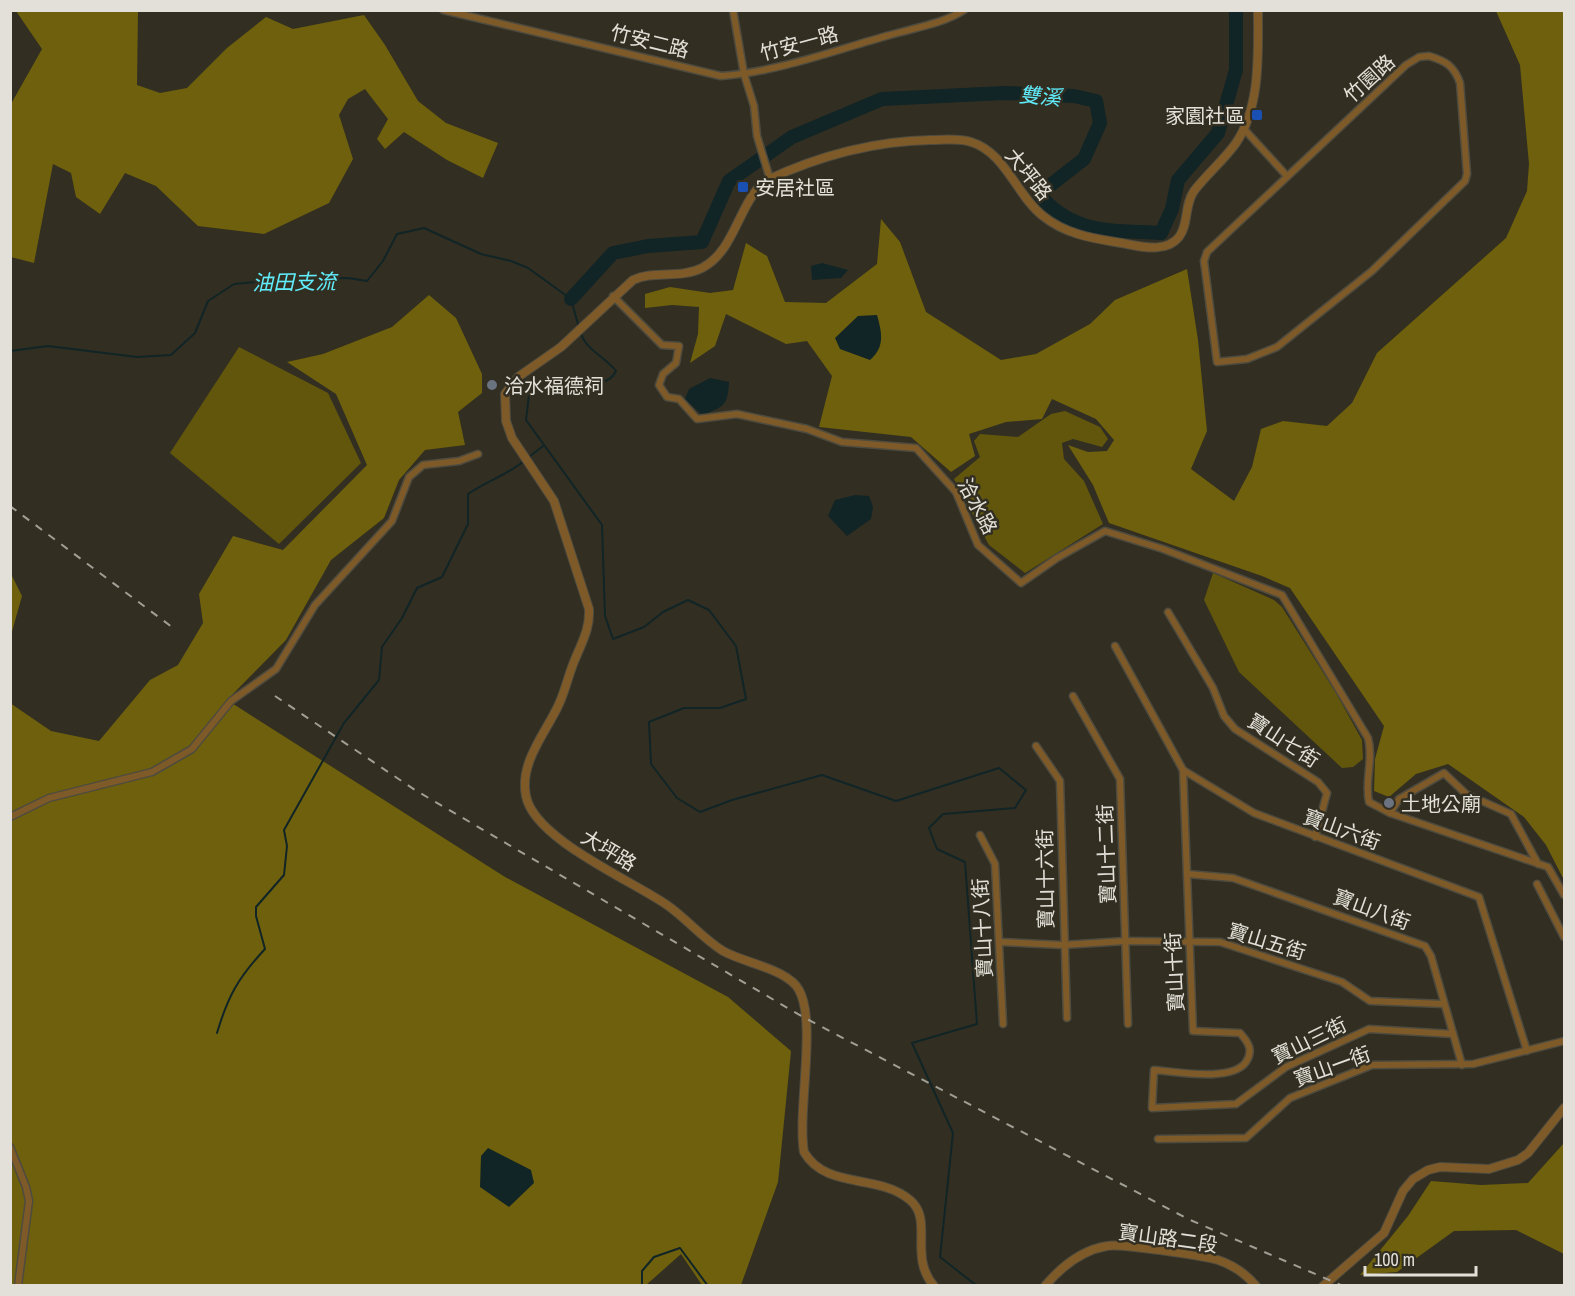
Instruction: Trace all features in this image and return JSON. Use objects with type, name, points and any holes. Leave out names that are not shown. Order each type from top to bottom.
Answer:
[{"type":"street","name":"竹安二路","points":[[443,10],[721,76],[744,74]]},
{"type":"street","points":[[733,10],[744,74],[754,106],[757,136],[770,179]]},
{"type":"street","name":"竹安一路","points":[[744,74],[934,22],[964,10]]},
{"type":"street","name":"大坪路","points":[[934,1286],[921,1263],[922,1224],[915,1204],[876,1183],[823,1173],[804,1152],[806,1029],[798,987],[783,975],[722,950],[669,906],[558,838],[531,810],[525,787],[526,769],[560,703],[585,638],[589,616],[560,514],[548,490],[521,453],[506,421],[505,394],[518,377],[561,347],[613,296],[640,277],[686,273],[709,263],[730,237],[757,188],[770,179],[825,156],[863,146],[903,141],[970,142],[989,152],[1032,207],[1059,227],[1076,235],[1148,248],[1172,244],[1178,238],[1190,197],[1236,144],[1244,129],[1254,91],[1258,10]]},
{"type":"street","name":"竹園路","points":[[1429,56],[1445,60],[1455,70],[1460,83],[1467,174],[1465,182],[1372,271],[1277,347],[1247,359],[1217,362],[1204,261],[1207,252],[1286,175],[1406,65],[1419,57],[1429,56]]},
{"type":"street","points":[[1244,129],[1286,175]]},
{"type":"street","name":"洽水路","points":[[613,296],[662,345],[679,346],[676,363],[663,374],[659,385],[667,397],[680,399],[697,419],[737,414],[807,429],[842,442],[916,448],[956,492],[978,545],[1021,583],[1057,558],[1105,531],[1163,549],[1282,595],[1368,738],[1372,751],[1367,790],[1369,802],[1390,813],[1548,867],[1564,895]]},
{"type":"street","points":[[10,817],[49,798],[152,772],[192,749],[231,701],[276,669],[315,605],[392,521],[409,477],[423,465],[459,461],[478,454]]},
{"type":"street","name":"寶山七街","points":[[1168,612],[1213,688],[1224,716],[1229,722],[1318,782],[1327,793],[1315,837]]},
{"type":"street","points":[[1115,646],[1183,770]]},
{"type":"street","name":"寶山十二街","points":[[1073,696],[1120,779],[1128,1024]]},
{"type":"street","name":"寶山十六街","points":[[1036,746],[1060,781],[1063,945],[1067,1018]]},
{"type":"street","name":"寶山六街","points":[[1183,770],[1254,813],[1479,897],[1527,1051]]},
{"type":"street","name":"寶山十街","points":[[1152,1108],[1154,1070],[1226,1074],[1241,1069],[1250,1057],[1249,1044],[1240,1033],[1193,1031],[1183,770]]},
{"type":"street","name":"洽水路","points":[[1390,813],[1399,799],[1444,773],[1466,794],[1511,814],[1538,864]]},
{"type":"street","name":"寶山十八街","points":[[980,834],[995,864],[1003,1024]]},
{"type":"street","name":"寶山八街","points":[[1187,874],[1233,878],[1425,946],[1431,956],[1462,1065]]},
{"type":"street","points":[[1537,884],[1564,937]]},
{"type":"street","name":"寶山五街","points":[[1000,942],[1063,945],[1125,941],[1220,942],[1342,982],[1370,1000],[1444,1004]]},
{"type":"street","name":"寶山三街","points":[[1152,1108],[1236,1104],[1286,1067],[1369,1029],[1453,1034]]},
{"type":"street","name":"寶山一街","points":[[1158,1139],[1246,1138],[1290,1098],[1372,1065],[1462,1065],[1564,1041]]},
{"type":"street","points":[[1323,1286],[1384,1233],[1403,1191],[1413,1179],[1428,1170],[1440,1167],[1489,1169],[1518,1160],[1528,1153],[1564,1108]]},
{"type":"street","points":[[10,1148],[27,1187],[29,1201],[18,1286]]},
{"type":"street","name":"寶山路二段","points":[[1045,1286],[1062,1268],[1083,1254],[1108,1245],[1218,1260],[1246,1274],[1256,1286]]},
{"type":"shaded area","points":[[16,11],[138,11],[137,85],[160,93],[187,88],[227,48],[266,17],[293,29],[364,15],[385,45],[418,101],[446,123],[498,143],[483,178],[447,160],[404,132],[385,149],[377,139],[388,119],[365,89],[348,99],[339,115],[353,159],[329,203],[264,234],[198,226],[156,186],[125,173],[100,214],[76,197],[71,173],[53,164],[34,263],[11,257],[11,104],[42,49]]},
{"type":"shaded area","points":[[1496,11],[1564,11],[1564,880],[1546,845],[1524,817],[1448,764],[1416,774],[1389,797],[1374,791],[1375,759],[1384,726],[1290,588],[1262,576],[1109,523],[1093,485],[1068,445],[1088,452],[1107,451],[1114,440],[1096,419],[1052,399],[1042,419],[1006,422],[969,434],[975,456],[951,472],[911,437],[819,427],[832,376],[807,341],[786,344],[726,314],[715,346],[690,363],[698,334],[699,307],[672,305],[645,308],[645,294],[670,287],[710,293],[733,290],[746,243],[767,256],[785,302],[826,303],[877,264],[881,219],[900,242],[926,312],[1001,360],[1036,354],[1090,324],[1115,300],[1187,269],[1198,340],[1207,431],[1191,469],[1234,501],[1252,467],[1261,429],[1283,421],[1327,426],[1352,403],[1377,353],[1506,238],[1527,191],[1529,164],[1520,65]]},
{"type":"shaded area","points":[[429,295],[456,318],[482,374],[482,393],[458,412],[465,445],[425,450],[399,480],[384,518],[331,560],[286,640],[227,700],[505,877],[728,997],[791,1051],[778,1182],[741,1285],[702,1285],[681,1254],[645,1286],[11,1285],[10,703],[51,731],[99,741],[150,680],[178,665],[203,623],[199,594],[233,536],[283,550],[367,465],[336,394],[287,362],[323,354],[392,327]]},
{"type":"shaded area","points":[[239,347],[328,393],[361,463],[279,544],[170,453]]},
{"type":"shaded area","points":[[1065,411],[1100,427],[1108,439],[1102,447],[1073,439],[1062,443],[1064,459],[1084,481],[1103,524],[1025,573],[989,545],[954,479],[980,457],[974,441],[980,434],[1018,437],[1051,414]]},
{"type":"shaded area","points":[[1213,573],[1274,600],[1282,607],[1336,693],[1362,740],[1363,759],[1353,767],[1342,768],[1239,672],[1204,600]]},
{"type":"shaded area","points":[[11,574],[22,596],[11,635]]},
{"type":"shaded area","points":[[1564,1143],[1564,1254],[1516,1230],[1454,1231],[1397,1272],[1360,1275],[1408,1216],[1431,1181],[1481,1185],[1528,1183]]},
{"type":"water","points":[[822,263],[848,270],[841,278],[812,280],[811,266]]},
{"type":"water","points":[[877,315],[881,339],[878,350],[870,360],[840,349],[835,338],[858,316]]},
{"type":"water","points":[[710,378],[729,382],[727,396],[720,407],[702,415],[685,399],[689,389]]},
{"type":"water","points":[[855,495],[869,496],[873,507],[871,519],[847,536],[828,516],[835,500]]},
{"type":"water","points":[[488,1148],[531,1170],[534,1183],[509,1207],[480,1187],[481,1156]]},
{"type":"waterway","name":"雙溪","points":[[571,299],[613,253],[648,246],[702,242],[729,181],[792,137],[882,99],[1004,93],[1074,96],[1096,101],[1100,123],[1084,159],[1039,194],[1065,217],[1079,224],[1110,230],[1161,233],[1172,209],[1178,180],[1218,133],[1236,70],[1236,10]]},
{"type":"waterway","name":"油田支流","points":[[10,351],[48,346],[137,357],[171,355],[195,333],[208,301],[234,284],[348,278],[367,281],[383,261],[397,234],[424,228],[481,254],[511,261],[528,268],[571,299],[579,328]]},
{"type":"waterway","points":[[581,333],[587,344],[616,371],[601,383],[552,387],[529,395],[526,420],[602,525],[605,616],[613,639],[644,627],[663,612],[688,600],[709,610],[736,646],[746,699],[720,708],[684,708],[649,722],[651,764],[677,798],[700,812],[732,800],[822,775],[896,801],[999,768],[1026,790],[1015,808],[943,814],[929,828],[937,849],[965,862],[977,1024],[912,1043],[953,1133],[940,1257],[977,1286]]},
{"type":"waterway","points":[[529,457],[543,446]]},
{"type":"waterway","points":[[217,1033],[225,1008],[235,988],[265,949],[256,916],[256,907],[284,875],[287,846],[284,830],[344,723],[379,680],[382,647],[402,618],[417,588],[442,577],[468,524],[468,494],[524,461]]},
{"type":"waterway","points":[[642,1286],[642,1271],[654,1257],[680,1248],[708,1286]]},
{"type":"waterway","points":[[1132,1286],[1137,1286]]},
{"type":"railway","points":[[10,506],[176,630]]},
{"type":"railway","points":[[275,696],[415,790],[803,1017],[1188,1219],[1343,1286]]},
{"type":"place","name":"家園社區","points":[[1257,115]]},
{"type":"place","name":"安居社區","points":[[743,187]]},
{"type":"place","name":"洽水福德祠","points":[[492,385]]},
{"type":"place","name":"土地公廟","points":[[1389,803]]}]
